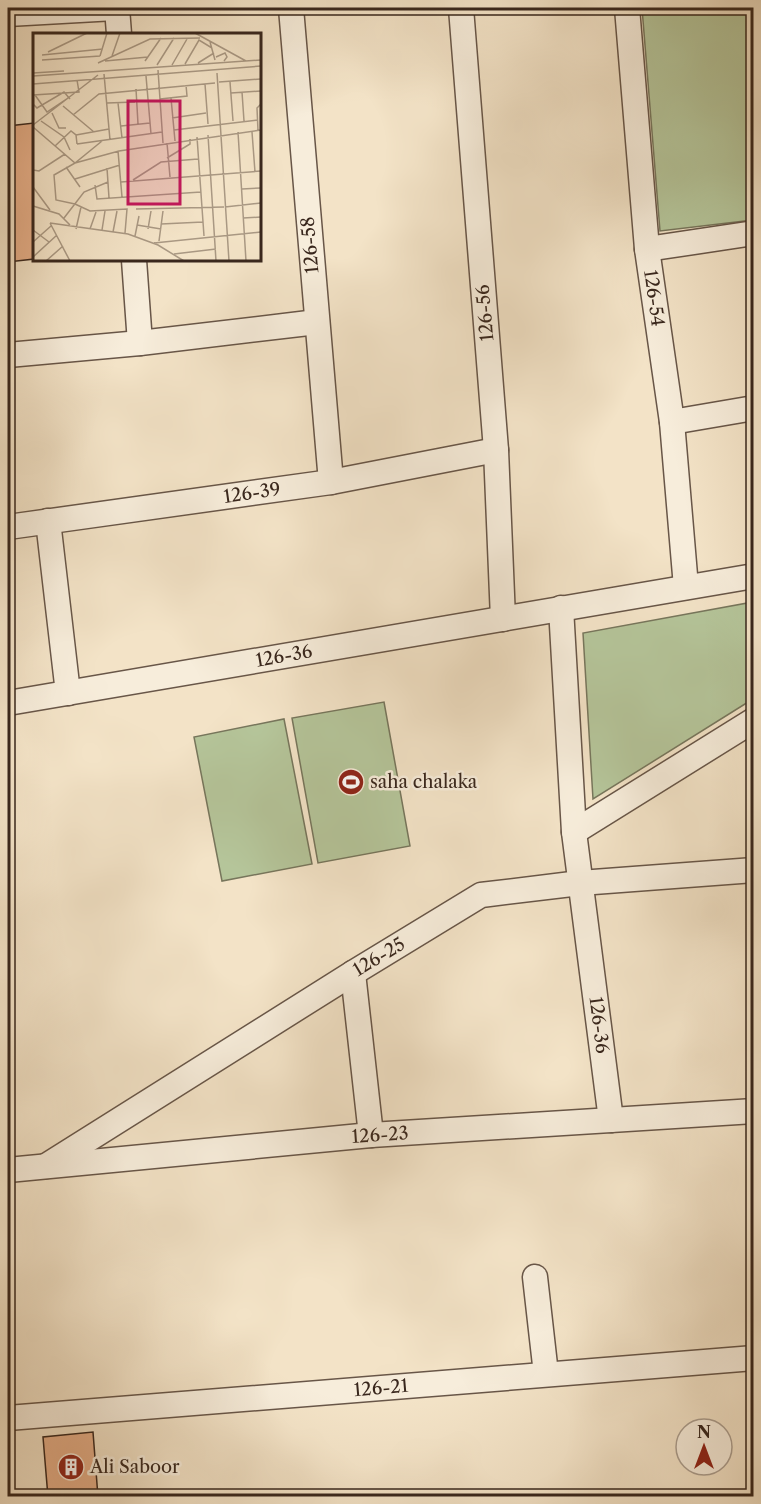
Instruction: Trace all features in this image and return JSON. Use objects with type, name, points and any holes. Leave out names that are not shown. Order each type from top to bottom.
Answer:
[{"type":"street","points":[[8,14],[116,8],[119,33]]},
{"type":"street","name":"126-58","points":[[291,8],[331,482]]},
{"type":"street","name":"126-56","points":[[461,8],[496,450],[502,619]]},
{"type":"street","name":"126-54","points":[[627,8],[647,249],[672,422],[686,588]]},
{"type":"street","points":[[647,249],[753,233]]},
{"type":"street","points":[[134,261],[140,343]]},
{"type":"street","points":[[8,355],[140,343],[317,322]]},
{"type":"street","points":[[672,422],[753,408]]},
{"type":"street","name":"126-39","points":[[8,527],[331,482],[496,450]]},
{"type":"street","points":[[48,521],[68,693]]},
{"type":"street","name":"126-36","points":[[8,703],[753,576]]},
{"type":"street","name":"126-36","points":[[561,608],[574,832],[611,1120]]},
{"type":"street","points":[[574,832],[753,720]]},
{"type":"street","name":"126-25","points":[[46,1166],[481,895],[580,883],[753,870]]},
{"type":"street","points":[[353,973],[371,1135]]},
{"type":"street","name":"126-23","points":[[8,1170],[371,1135],[753,1111]]},
{"type":"street","points":[[535,1277],[546,1374]]},
{"type":"street","name":"126-21","points":[[8,1418],[753,1358]]},
{"type":"green space","points":[[642,8],[753,8],[753,220],[660,231]]},
{"type":"green space","points":[[753,602],[753,699],[593,799],[583,633]]},
{"type":"green space","name":"saha chalaka","points":[[384,702],[410,846],[318,863],[292,718]]},
{"type":"green space","points":[[284,719],[312,864],[222,881],[194,737]]},
{"type":"building","points":[[33,123],[33,259],[8,262],[8,126]]},
{"type":"building","name":"Ali Saboor","points":[[93,1432],[98,1497],[48,1497],[43,1437]]},
{"type":"place","name":"saha chalaka","points":[[351,782]]},
{"type":"place","name":"Ali Saboor","points":[[71,1467]]}]
